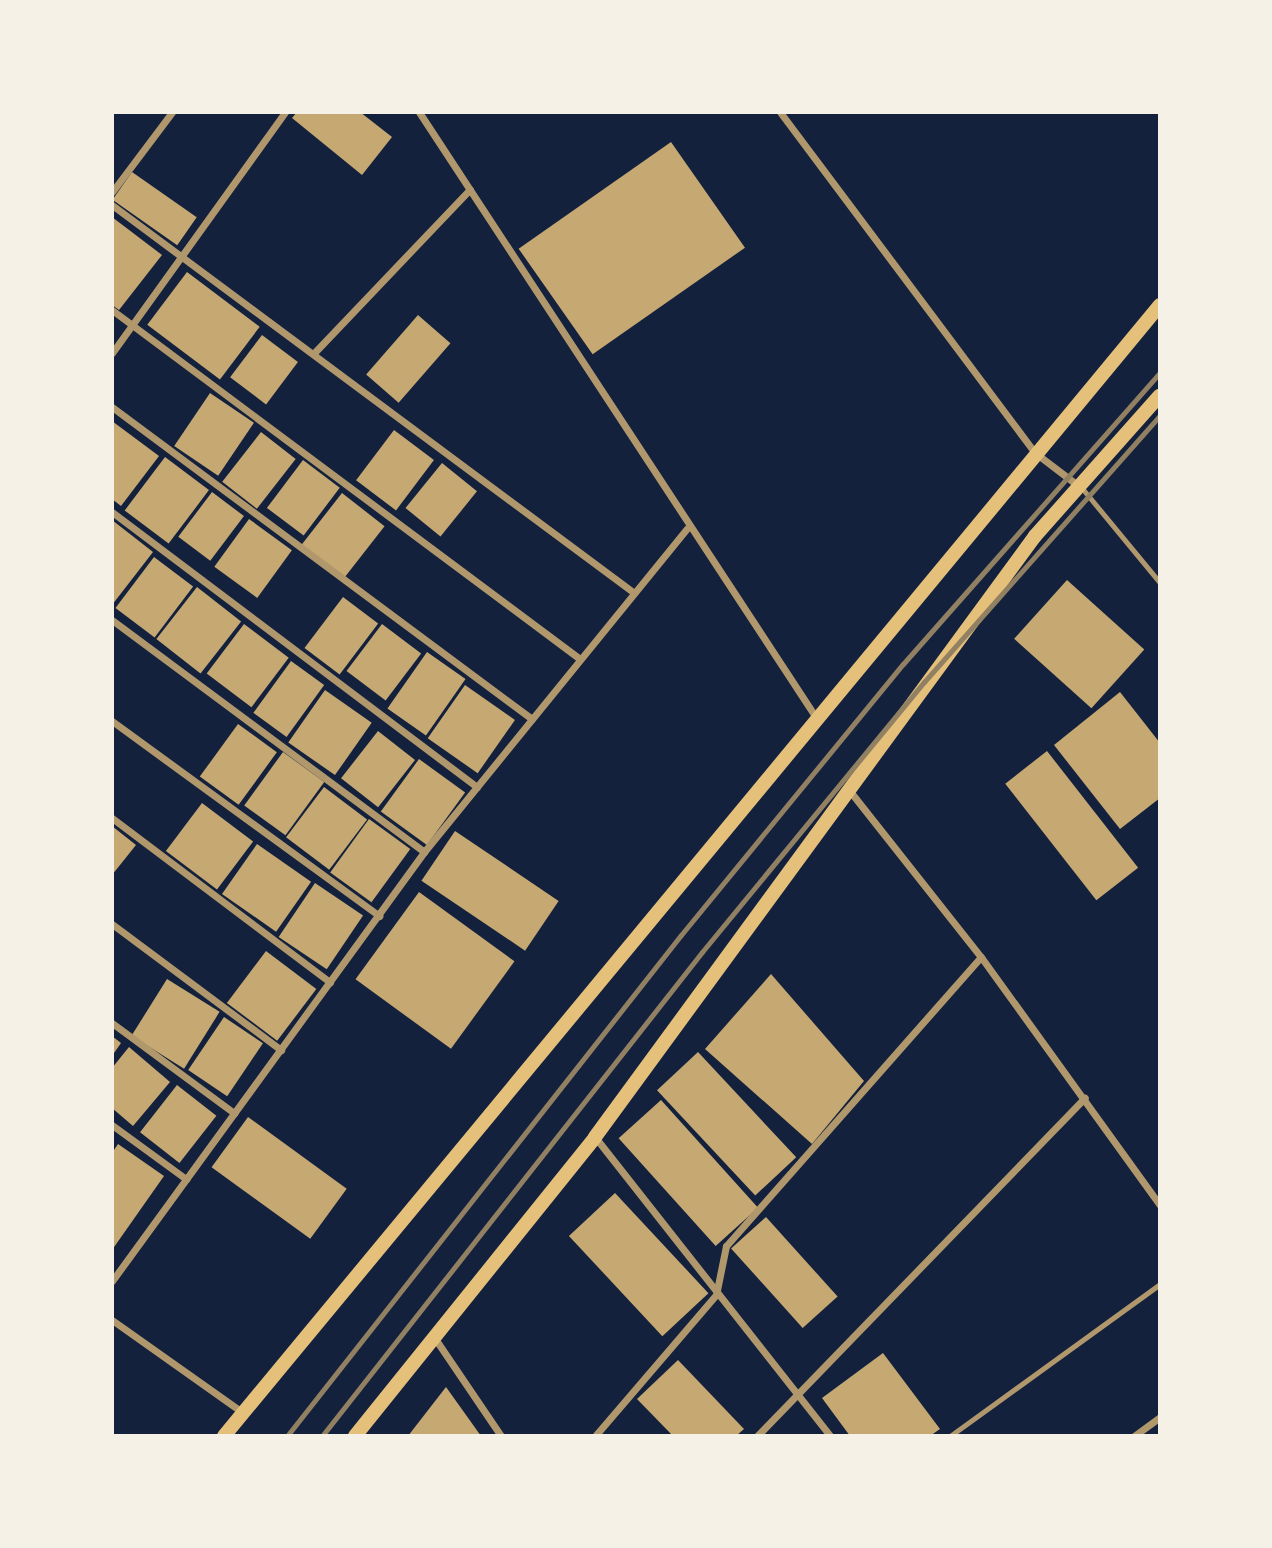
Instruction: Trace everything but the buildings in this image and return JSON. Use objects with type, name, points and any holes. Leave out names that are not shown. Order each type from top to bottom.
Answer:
[{"type":"main road","points":[[224,1436],[817,719],[1034,452],[1160,304]]},
{"type":"main road","points":[[355,1436],[436,1340],[594,1138],[1035,536],[1081,488],[1160,395]]},
{"type":"street","points":[[112,192],[173,112]]},
{"type":"street","points":[[112,354],[285,112]]},
{"type":"street","points":[[419,112],[687,528],[817,719]]},
{"type":"street","points":[[780,112],[1034,452],[1081,488]]},
{"type":"street","points":[[314,353],[470,189]]},
{"type":"street","points":[[112,205],[182,254],[634,592]]},
{"type":"street","points":[[112,310],[580,659]]},
{"type":"street","points":[[112,407],[531,719]]},
{"type":"street","points":[[112,512],[477,787]]},
{"type":"street","points":[[112,1281],[425,852],[687,528]]},
{"type":"street","points":[[112,620],[425,852]]},
{"type":"street","points":[[112,721],[379,916]]},
{"type":"street","points":[[849,790],[981,957],[1160,1205]]},
{"type":"street","points":[[112,818],[330,982]]},
{"type":"street","points":[[112,924],[281,1049]]},
{"type":"street","points":[[595,1436],[716,1295],[726,1246],[981,957]]},
{"type":"street","points":[[112,1023],[234,1113]]},
{"type":"street","points":[[757,1436],[1085,1098]]},
{"type":"street","points":[[112,1125],[186,1178]]},
{"type":"street","points":[[594,1138],[716,1295],[798,1391],[830,1436]]},
{"type":"street","points":[[112,1320],[242,1412]]},
{"type":"street","points":[[436,1340],[502,1436]]},
{"type":"street","points":[[1134,1436],[1160,1418]]},
{"type":"lane","points":[[1081,488],[1160,583]]},
{"type":"lane","points":[[950,1436],[1160,1284]]},
{"type":"railway","points":[[287,1436],[681,935],[903,664],[1160,373]]},
{"type":"railway","points":[[322,1436],[702,952],[924,682],[1160,415]]}]
